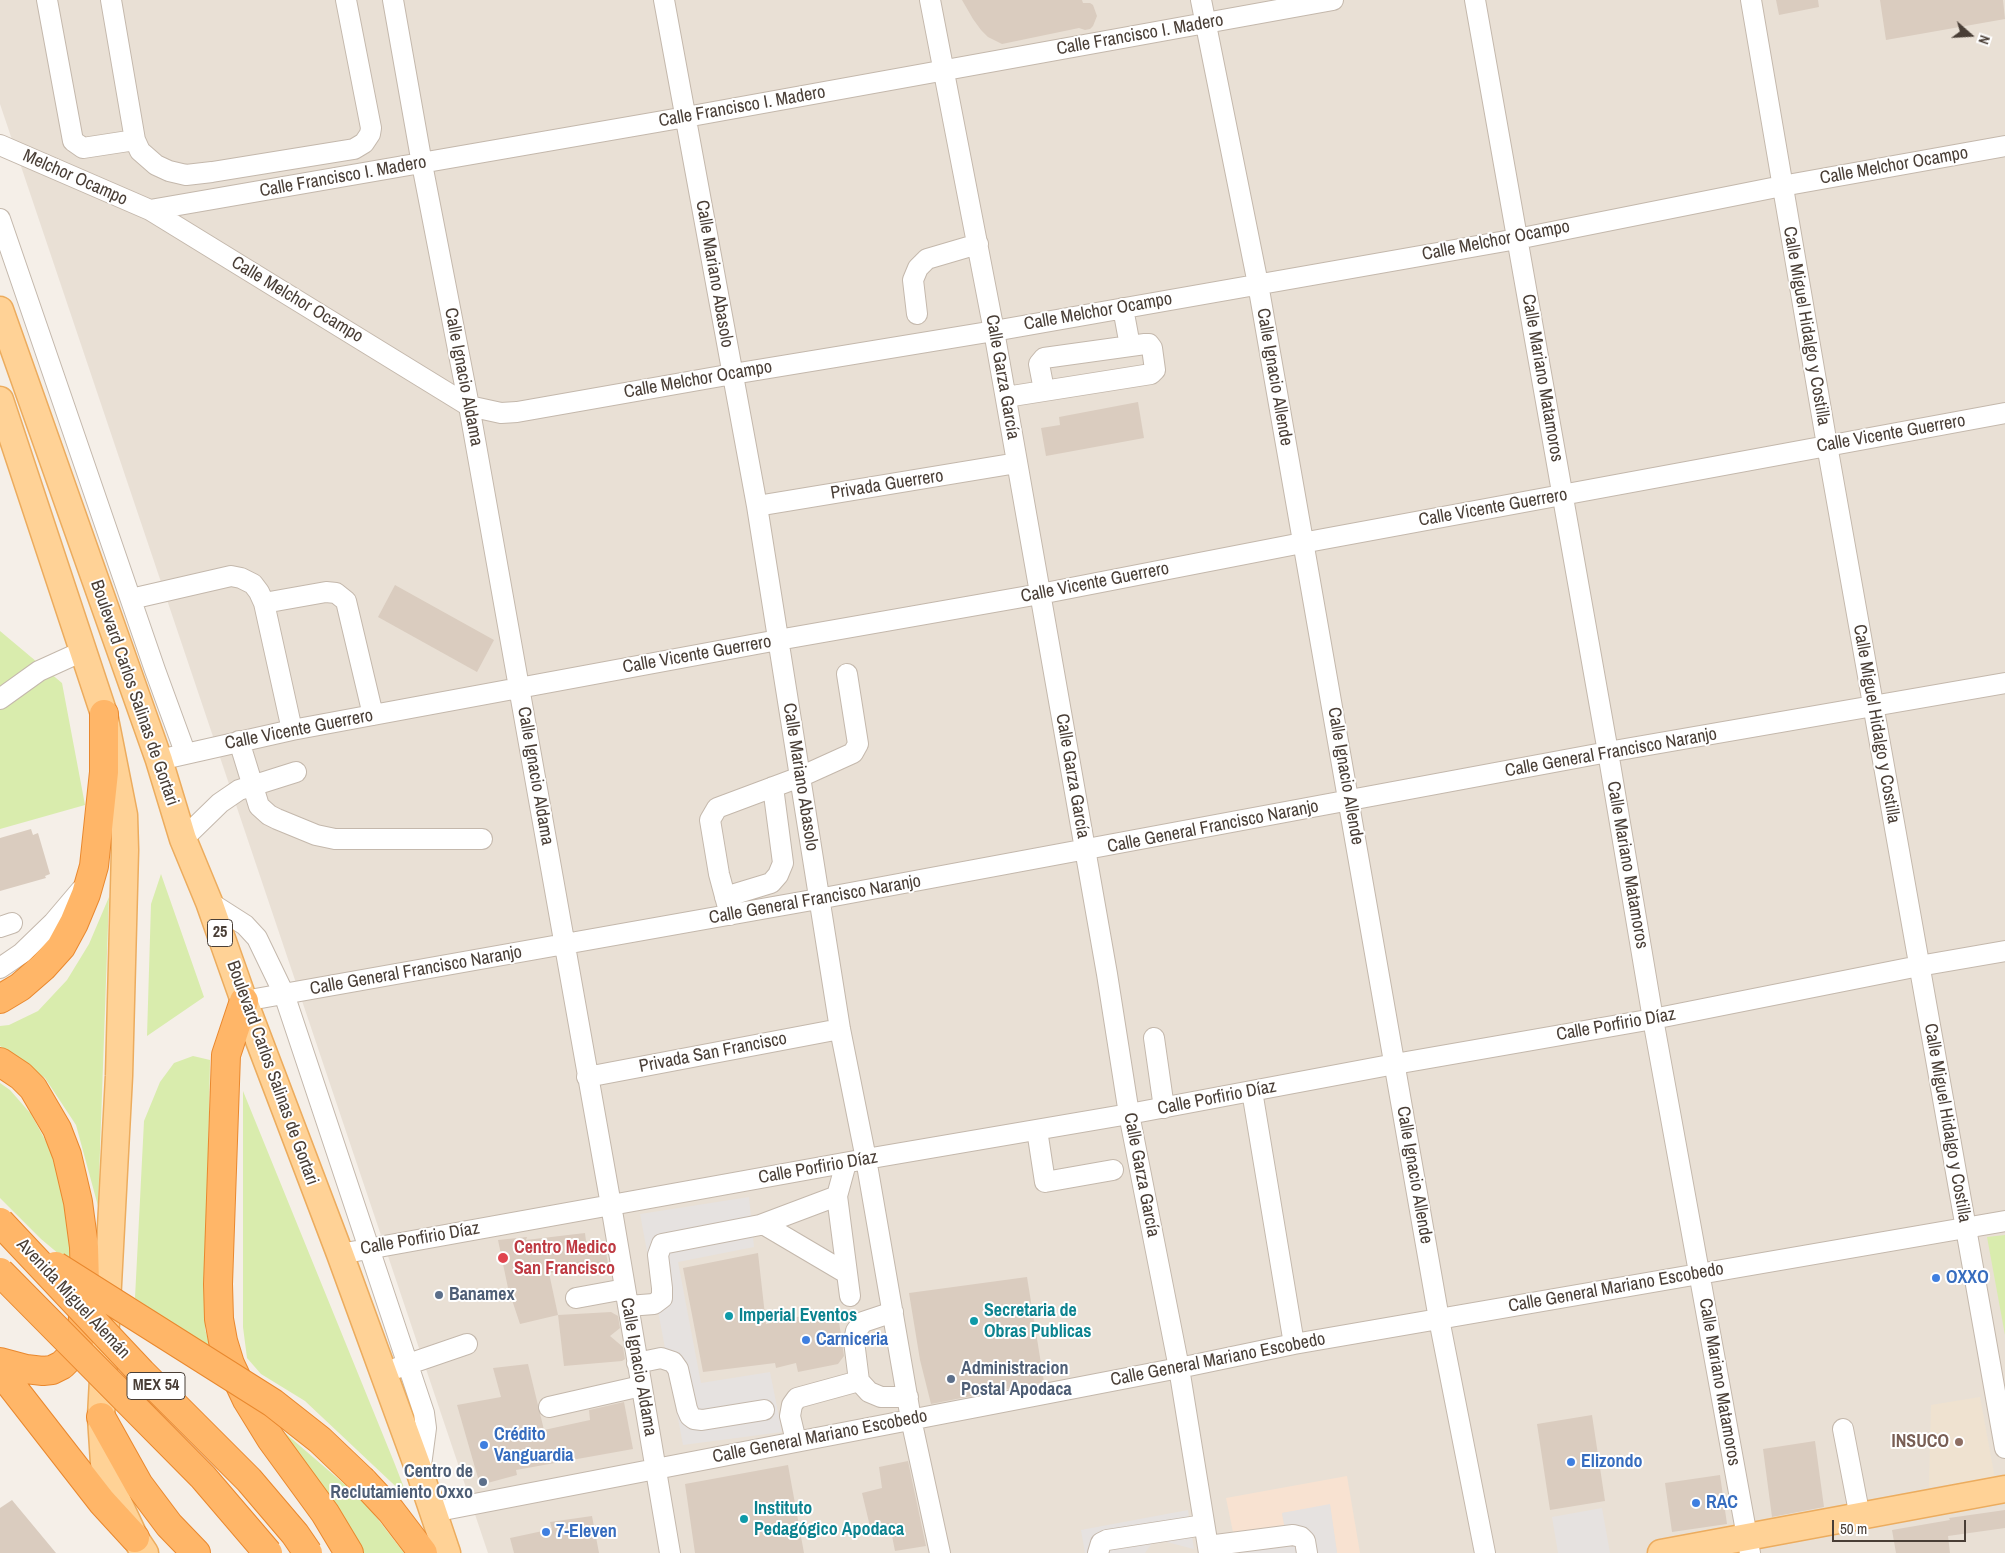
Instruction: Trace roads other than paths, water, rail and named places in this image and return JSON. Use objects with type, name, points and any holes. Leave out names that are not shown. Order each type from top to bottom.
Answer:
[{"type":"highway","points":[[0,999],[20,987],[43,967],[61,947],[74,923],[94,866],[104,772],[104,714]]},
{"type":"highway","points":[[244,1001],[226,1055],[218,1265],[219,1319],[223,1341],[230,1364],[246,1400],[271,1439],[325,1513],[349,1553]]},
{"type":"highway","points":[[0,1062],[20,1076],[32,1088],[57,1129],[68,1155],[78,1202],[84,1248],[86,1284],[82,1332],[78,1344],[62,1365],[43,1372],[0,1362]]},
{"type":"highway","name":"Avenida Miguel Alemán","points":[[0,1222],[142,1373],[249,1480],[295,1534],[308,1553]]},
{"type":"highway","points":[[22,1244],[273,1403],[320,1440],[364,1481],[391,1511],[423,1553]]},
{"type":"highway","name":"Avenida Miguel Alemán","points":[[0,1272],[203,1477],[268,1553]]},
{"type":"highway","points":[[0,1371],[102,1502],[140,1545]]},
{"type":"highway","points":[[101,1417],[139,1485],[169,1525],[196,1553]]},
{"type":"main road","name":"Boulevard Carlos Salinas de Gortari","points":[[0,310],[159,760],[183,839],[209,902],[244,1001],[340,1254],[420,1473],[447,1553]]},
{"type":"main road","name":"Boulevard Carlos Salinas de Gortari","points":[[0,400],[104,714],[124,815],[125,850],[119,1076],[101,1417],[104,1463],[112,1489],[140,1545]]},
{"type":"main road","points":[[1661,1553],[1749,1546],[1860,1517],[2005,1489]]},
{"type":"street","points":[[47,0],[73,142],[83,148],[136,140]]},
{"type":"street","points":[[111,0],[136,140],[140,151],[156,165],[169,171],[186,175],[359,147],[368,139],[371,128],[346,0]]},
{"type":"street","name":"Calle Ignacio Aldama","points":[[393,0],[422,164],[470,406],[670,1553]]},
{"type":"street","name":"Calle Mariano Abasolo","points":[[664,0],[757,506],[840,1029],[866,1159],[911,1419],[940,1553]]},
{"type":"street","name":"Calle Garza García","points":[[930,0],[945,70],[1006,397],[1086,850],[1129,1114],[1179,1368],[1209,1550]]},
{"type":"street","name":"Calle Ignacio Allende","points":[[1201,0],[1258,284],[1439,1319],[1485,1553]]},
{"type":"street","name":"Calle Francisco I. Madero","points":[[150,210],[422,164],[1333,0]]},
{"type":"street","name":"Calle Mariano Matamoros","points":[[1475,0],[1654,1019],[1749,1546]]},
{"type":"street","name":"Calle Miguel Hidalgo y Costilla","points":[[1751,0],[1827,445],[2005,1448]]},
{"type":"street","name":"Melchor Ocampo","points":[[0,145],[150,210]]},
{"type":"street","name":"Calle Melchor Ocampo","points":[[150,210],[470,406],[484,411],[501,413],[994,331],[1517,239],[1782,186],[2005,146]]},
{"type":"street","points":[[0,219],[185,752]]},
{"type":"street","points":[[917,314],[913,280],[918,268],[927,259],[978,244]]},
{"type":"street","points":[[1123,308],[1130,346]]},
{"type":"street","points":[[1006,397],[1154,372],[1155,367],[1151,346],[1145,344],[1042,359],[1039,364],[1044,390]]},
{"type":"street","name":"Calle Vicente Guerrero","points":[[159,760],[185,752],[292,730],[778,640],[1040,594],[1302,543],[2005,413]]},
{"type":"street","name":"Privada Guerrero","points":[[757,506],[1017,463]]},
{"type":"street","points":[[131,599],[231,576],[241,578],[253,584],[264,603],[292,730]]},
{"type":"street","points":[[264,603],[326,592],[336,593],[346,601],[373,715]]},
{"type":"street","points":[[0,699],[39,670],[83,651]]},
{"type":"street","points":[[773,787],[782,863],[778,875],[771,883],[728,906],[719,874],[710,820],[717,808],[773,787],[800,777],[853,753],[858,744],[847,674]]},
{"type":"street","name":"Calle General Francisco Naranjo","points":[[244,1001],[564,945],[728,906],[818,899],[1608,752],[2005,683]]},
{"type":"street","points":[[239,741],[259,806],[268,815],[316,835],[351,840],[482,839]]},
{"type":"street","points":[[183,839],[220,804],[238,790],[296,772]]},
{"type":"street","points":[[0,968],[22,953],[53,923],[90,879]]},
{"type":"street","points":[[209,902],[245,925],[257,938],[284,994],[424,1413],[426,1428],[420,1473]]},
{"type":"street","name":"Calle Porfirio Díaz","points":[[340,1254],[1654,1019],[1919,966],[2005,951]]},
{"type":"street","name":"Privada San Francisco","points":[[587,1076],[840,1029]]},
{"type":"street","points":[[1154,1038],[1164,1108]]},
{"type":"street","points":[[1252,1091],[1294,1344]]},
{"type":"street","points":[[1037,1130],[1045,1182],[1113,1170]]},
{"type":"street","points":[[846,1163],[837,1196],[850,1296]]},
{"type":"street","points":[[576,1298],[626,1298],[654,1304],[662,1298],[658,1255],[662,1244],[762,1224],[837,1196]]},
{"type":"street","name":"Calle General Mariano Escobedo","points":[[433,1512],[1179,1368],[1294,1344],[2005,1220]]},
{"type":"street","points":[[762,1224],[846,1273]]},
{"type":"street","points":[[893,1312],[863,1322],[856,1331],[854,1341],[859,1381],[869,1392],[881,1397],[908,1397]]},
{"type":"street","points":[[383,1373],[467,1344]]},
{"type":"street","points":[[637,1363],[661,1358],[673,1362],[678,1369],[687,1409],[690,1416],[694,1419],[702,1420],[764,1410]]},
{"type":"street","points":[[796,1441],[790,1416],[792,1405],[797,1398],[859,1381]]},
{"type":"street","points":[[549,1407],[641,1386]]},
{"type":"street","points":[[1843,1428],[1860,1517]]},
{"type":"street","points":[[1098,1553],[1101,1543],[1107,1540],[1204,1526]]},
{"type":"street","points":[[1209,1550],[1241,1548],[1293,1536],[1301,1537],[1305,1541],[1307,1553]]},
{"type":"place","name":"Centro Medico San Francisco","points":[[503,1258]]},
{"type":"place","name":"OXXO","points":[[1936,1278]]},
{"type":"place","name":"Banamex","points":[[439,1295]]},
{"type":"place","name":"Imperial Eventos","points":[[729,1316]]},
{"type":"place","name":"Secretaria de Obras Publicas","points":[[974,1321]]},
{"type":"place","name":"Carniceria","points":[[806,1340]]},
{"type":"place","name":"Administracion Postal Apodaca","points":[[951,1379]]},
{"type":"place","name":"INSUCO","points":[[1959,1442]]},
{"type":"place","name":"Crédito Vanguardia","points":[[484,1445]]},
{"type":"place","name":"Elizondo","points":[[1571,1462]]},
{"type":"place","name":"Centro de Reclutamiento Oxxo","points":[[483,1482]]},
{"type":"place","name":"RAC","points":[[1696,1503]]},
{"type":"place","name":"Instituto Pedagógico Apodaca","points":[[744,1519]]},
{"type":"place","name":"7-Eleven","points":[[546,1532]]}]
